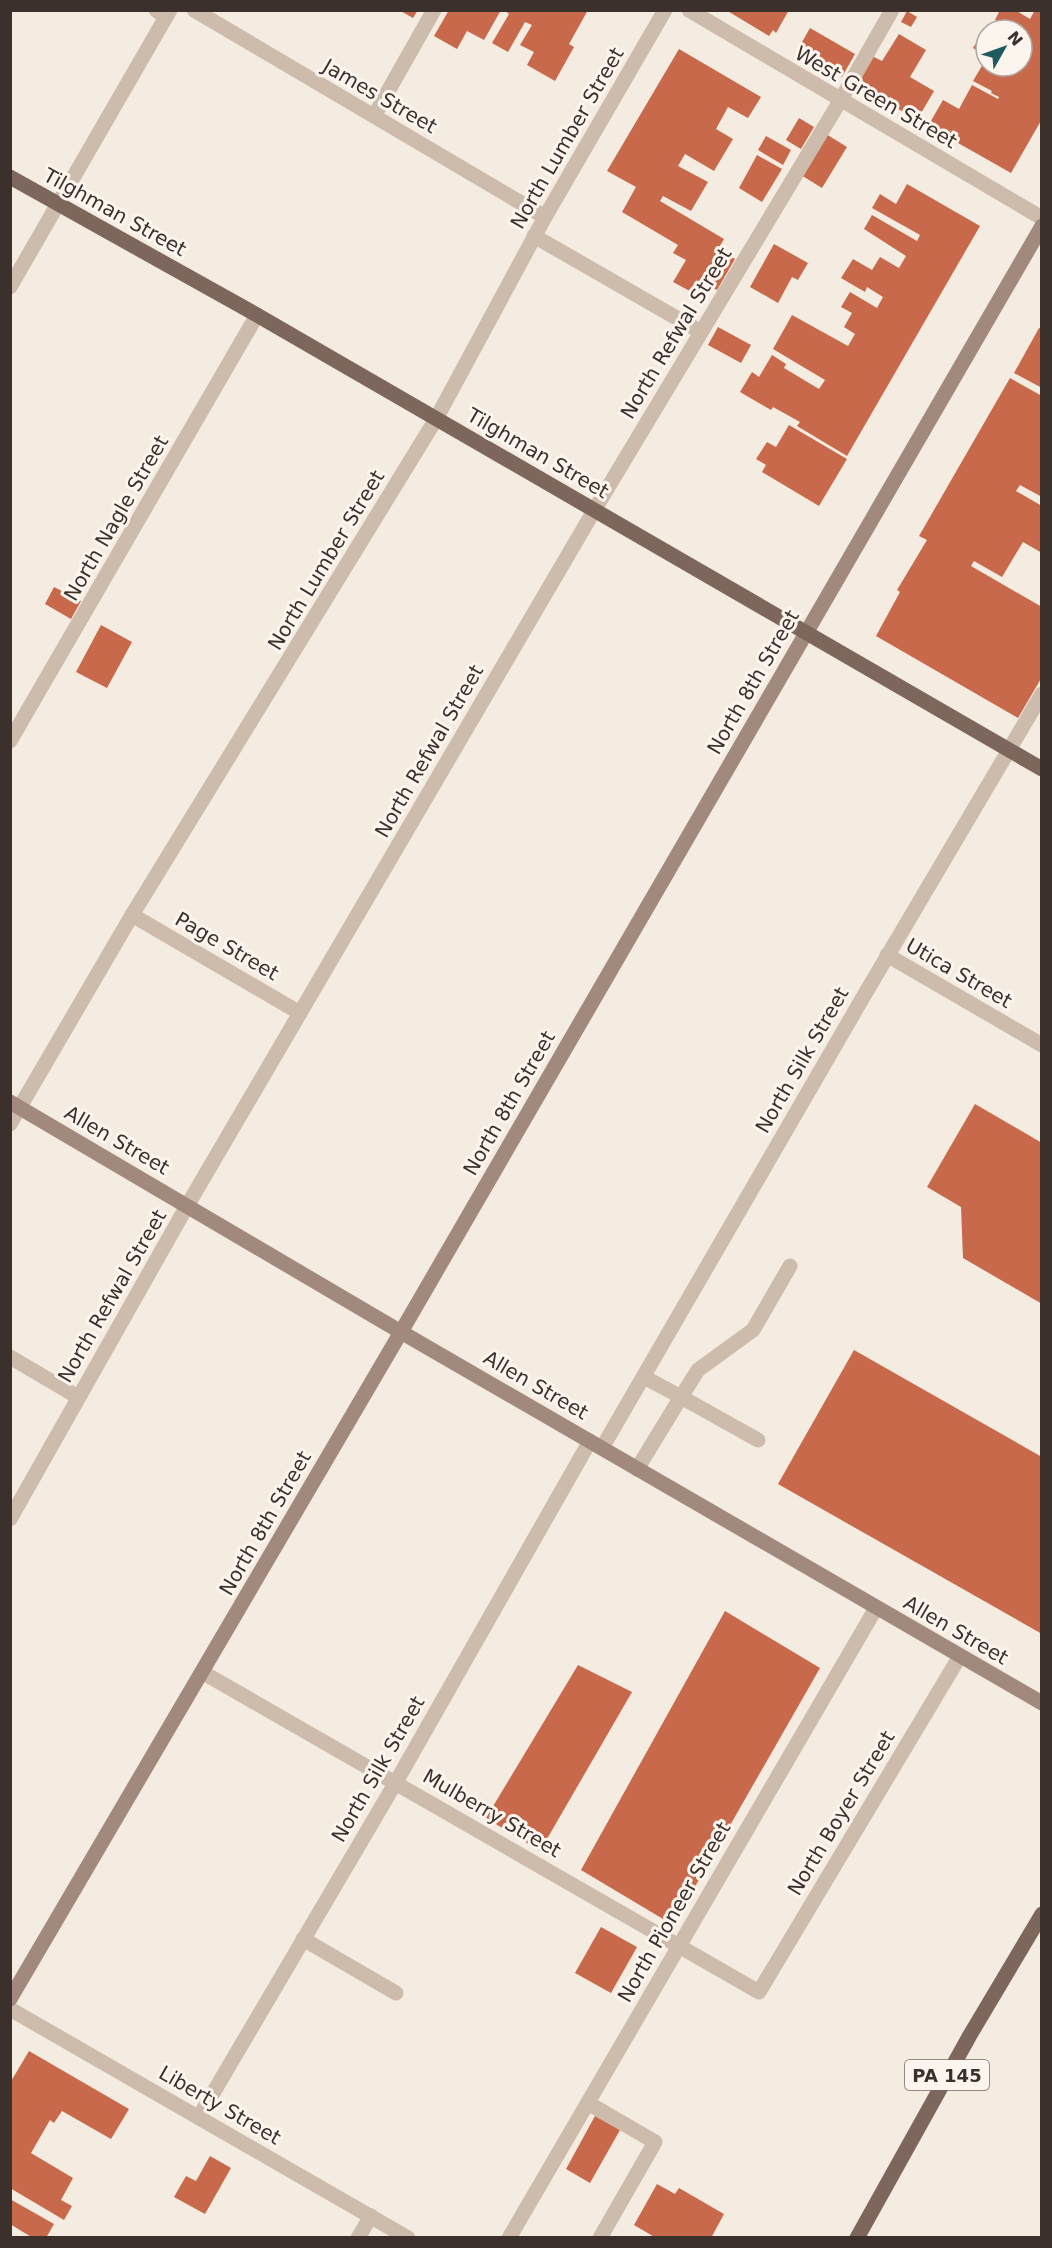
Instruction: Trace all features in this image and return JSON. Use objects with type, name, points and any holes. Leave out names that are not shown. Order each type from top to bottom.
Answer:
[{"type":"main road","name":"Tilghman Street","points":[[10,177],[257,315],[595,509],[1041,769]]},
{"type":"main road","name":"PA 145","points":[[857,2238],[970,2035],[1041,1914]]},
{"type":"street","name":"James Street","points":[[194,10],[545,217]]},
{"type":"street","points":[[374,116],[434,10]]},
{"type":"street","name":"North Lumber Street","points":[[10,1124],[15,1105],[436,419],[534,236],[665,10]]},
{"type":"street","name":"West Green Street","points":[[689,10],[1041,218]]},
{"type":"street","name":"North Refwal Street","points":[[10,1519],[300,1013],[595,509],[840,101],[892,10]]},
{"type":"street","points":[[10,287],[164,13]]},
{"type":"street","name":"North 8th Street","points":[[10,1999],[401,1332],[1041,226]]},
{"type":"street","points":[[534,236],[701,332]]},
{"type":"street","name":"North Nagle Street","points":[[10,741],[257,315]]},
{"type":"street","name":"North Silk Street","points":[[199,2116],[596,1444],[644,1377],[1041,694]]},
{"type":"street","name":"Page Street","points":[[132,915],[300,1013]]},
{"type":"street","name":"Utica Street","points":[[887,956],[1041,1044]]},
{"type":"street","name":"Allen Street","points":[[15,1105],[1041,1703]]},
{"type":"street","points":[[638,1469],[698,1370],[753,1330],[790,1266]]},
{"type":"street","points":[[10,1357],[78,1397]]},
{"type":"street","points":[[644,1377],[758,1440]]},
{"type":"street","name":"North Pioneer Street","points":[[509,2238],[876,1608]]},
{"type":"street","name":"North Boyer Street","points":[[759,1992],[960,1656]]},
{"type":"street","name":"Mulberry Street","points":[[202,1672],[759,1992]]},
{"type":"street","points":[[303,1939],[396,1993]]},
{"type":"street","name":"Liberty Street","points":[[10,2009],[408,2238]]},
{"type":"street","points":[[588,2103],[655,2142],[600,2238]]},
{"type":"street","points":[[358,2238],[371,2216]]},
{"type":"building","points":[[399,10],[418,10],[413,18]]},
{"type":"building","points":[[449,10],[501,10],[484,40],[467,31],[457,49],[434,36]]},
{"type":"building","points":[[504,10],[588,10],[569,44],[574,47],[555,81],[527,65],[534,52],[520,45],[532,25],[525,22],[508,52],[492,43],[509,14]]},
{"type":"building","points":[[726,10],[789,10],[776,33],[773,30],[769,36]]},
{"type":"building","points":[[1000,10],[1015,10],[1028,18],[996,18]]},
{"type":"building","points":[[1035,10],[1042,10],[1042,119],[1011,173],[928,126],[943,100],[959,109],[972,85],[998,99],[999,97],[991,93],[992,91],[973,81],[975,78],[1034,78],[1034,18],[1031,18]]},
{"type":"building","points":[[907,11],[917,17],[911,27],[901,22]]},
{"type":"building","points":[[810,28],[855,54],[842,77],[797,51]]},
{"type":"building","points":[[899,34],[926,50],[910,77],[934,91],[917,120],[856,84],[872,56],[882,61]]},
{"type":"building","points":[[679,49],[761,97],[748,118],[728,107],[716,129],[733,139],[714,171],[685,154],[678,166],[708,182],[691,211],[663,196],[660,201],[724,239],[718,249],[735,259],[717,290],[706,284],[699,296],[673,282],[686,260],[673,253],[678,245],[622,212],[636,187],[607,171]]},
{"type":"building","points":[[799,118],[814,127],[801,149],[786,140]]},
{"type":"building","points":[[826,134],[847,147],[822,188],[801,175]]},
{"type":"building","points":[[766,136],[791,150],[783,165],[758,150]]},
{"type":"building","points":[[757,155],[782,169],[762,202],[739,188]]},
{"type":"building","points":[[907,184],[980,226],[847,456],[797,426],[800,422],[773,407],[771,410],[740,392],[752,372],[759,377],[772,355],[786,364],[784,368],[819,389],[825,380],[773,349],[792,315],[848,346],[855,334],[844,327],[852,313],[841,307],[850,292],[877,308],[883,297],[867,287],[865,292],[841,278],[853,259],[872,270],[880,257],[899,268],[906,256],[864,229],[872,215],[917,241],[920,235],[872,208],[880,194],[896,204]]},
{"type":"building","points":[[774,244],[808,263],[798,280],[792,277],[778,303],[750,287]]},
{"type":"building","points":[[718,327],[751,345],[741,363],[708,345]]},
{"type":"building","points":[[1039,328],[1042,329],[1042,388],[1014,373]]},
{"type":"building","points":[[1010,378],[1042,396],[1040,453],[1042,454],[1042,497],[1020,485],[1016,491],[1042,506],[1042,553],[1023,542],[1002,577],[974,561],[971,566],[1042,607],[1042,677],[1018,718],[876,636],[900,592],[897,590],[927,540],[919,536]]},
{"type":"building","points":[[789,425],[847,459],[819,506],[762,472],[766,465],[756,459],[767,442],[776,447]]},
{"type":"building","points":[[54,587],[81,601],[71,619],[45,604]]},
{"type":"building","points":[[101,625],[132,642],[107,688],[76,672]]},
{"type":"building","points":[[975,1104],[1042,1143],[1042,1304],[963,1258],[961,1207],[927,1187]]},
{"type":"building","points":[[854,1350],[1042,1457],[1042,1634],[778,1484]]},
{"type":"building","points":[[725,1611],[820,1668],[673,1925],[581,1870]]},
{"type":"building","points":[[578,1665],[632,1692],[540,1851],[486,1818]]},
{"type":"building","points":[[601,1927],[637,1947],[611,1993],[575,1973]]},
{"type":"building","points":[[29,2051],[129,2109],[111,2139],[62,2111],[54,2123],[50,2120],[31,2153],[73,2178],[61,2200],[72,2206],[64,2220],[10,2188],[10,2083]]},
{"type":"building","points":[[595,2116],[620,2130],[590,2183],[566,2169]]},
{"type":"building","points":[[210,2156],[231,2168],[205,2214],[174,2197],[186,2176],[196,2181]]},
{"type":"building","points":[[657,2184],[675,2194],[679,2188],[724,2214],[711,2238],[656,2238],[634,2225]]},
{"type":"building","points":[[10,2199],[54,2224],[46,2238],[33,2238],[10,2224]]}]
